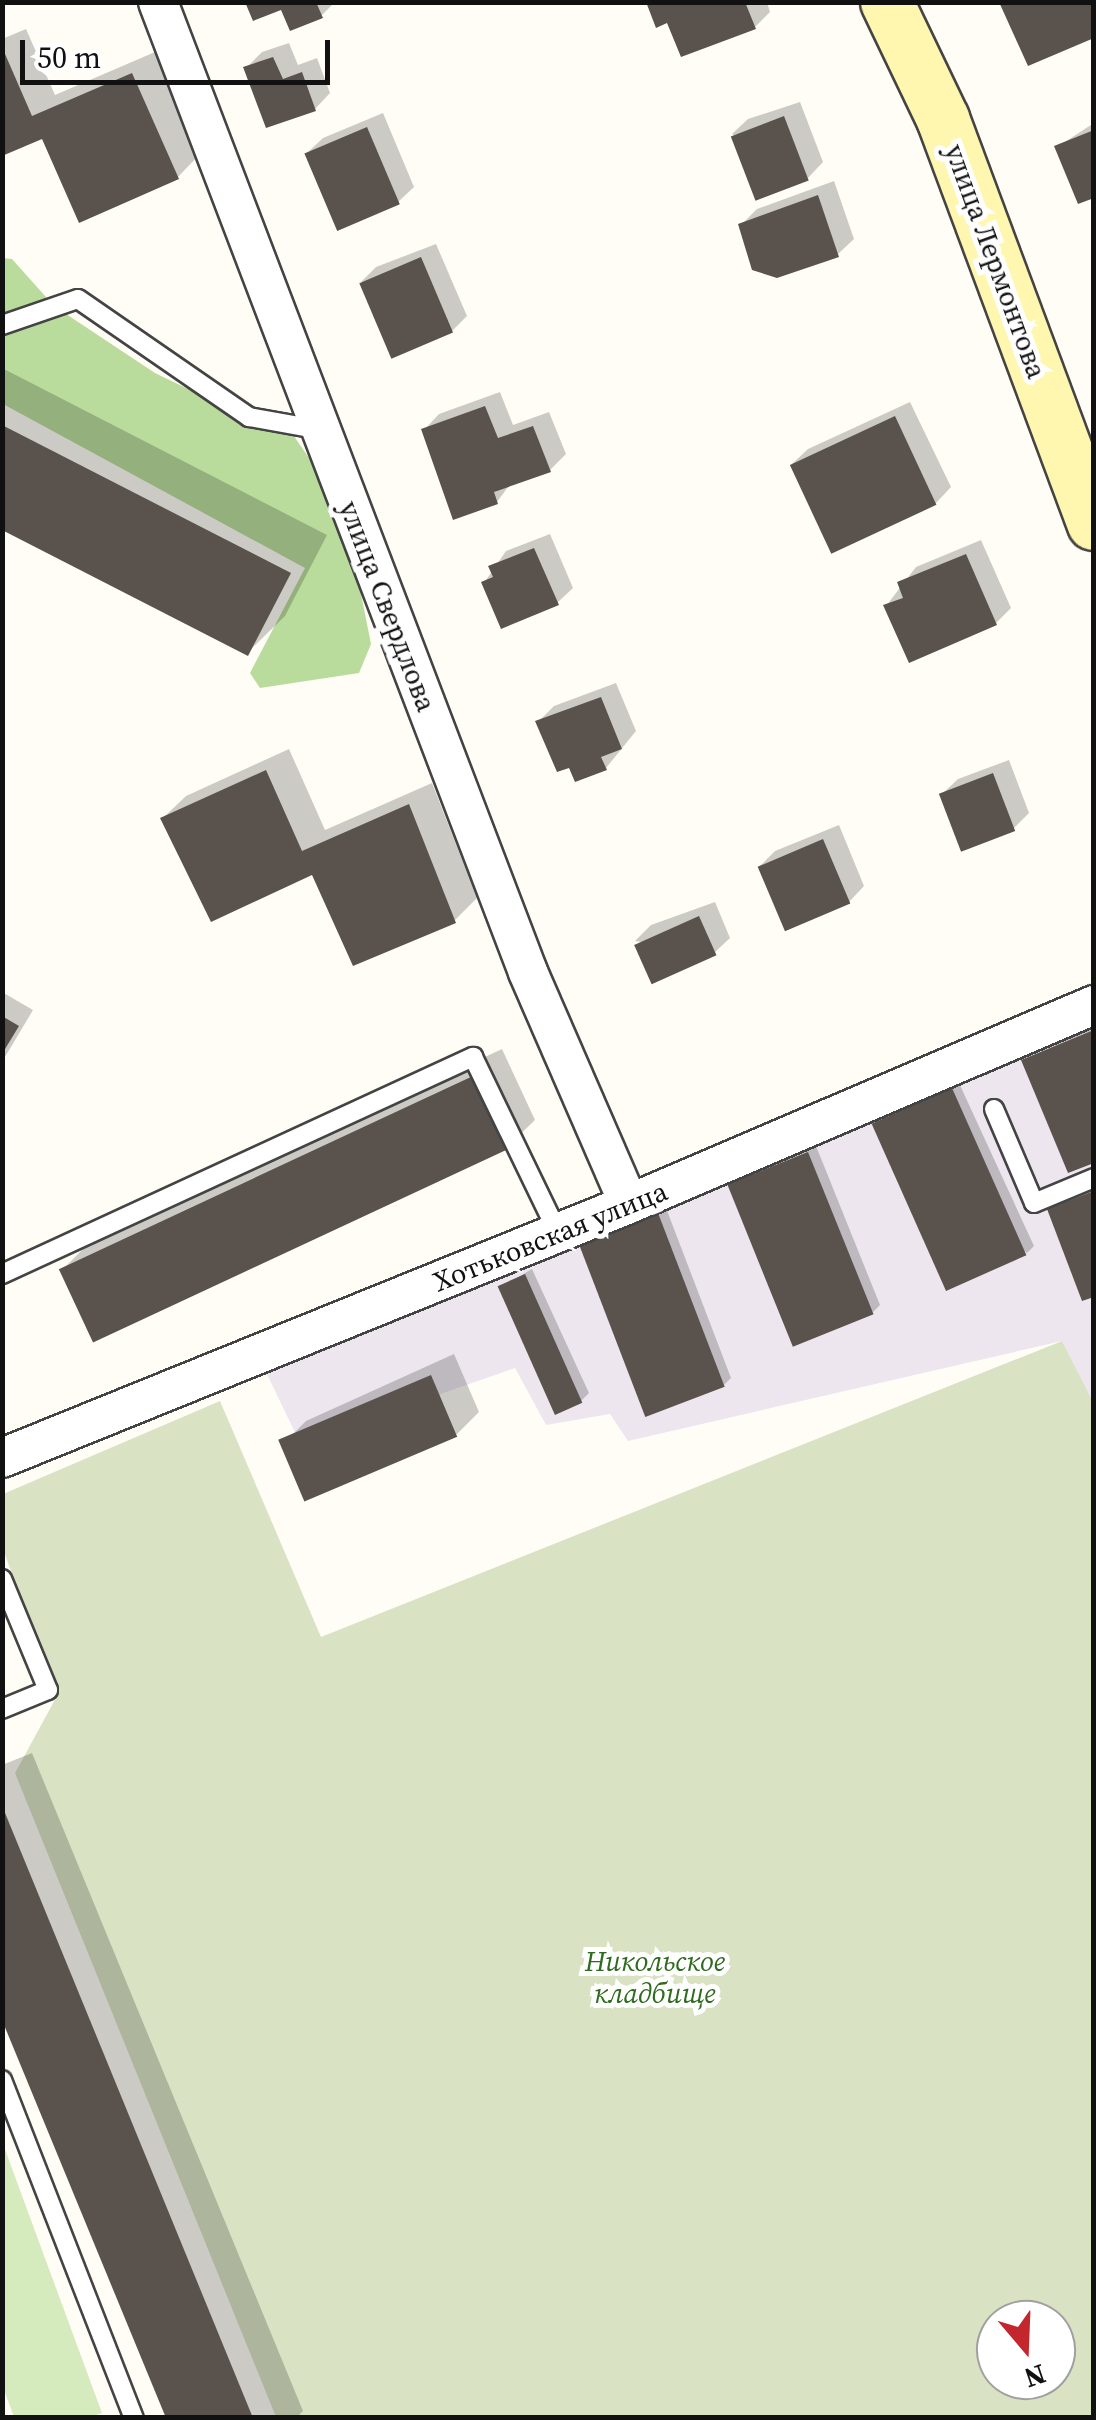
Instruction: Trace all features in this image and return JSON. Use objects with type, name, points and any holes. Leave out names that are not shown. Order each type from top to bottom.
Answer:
[{"type":"street","name":"улица Свердлова","points":[[158,2],[528,972],[628,1204]]},
{"type":"street","name":"улица Лермонтова","points":[[887,2],[943,119],[1094,524]]},
{"type":"street","name":"Хотьковская улица","points":[[2,1458],[628,1204],[1094,1005]]},
{"type":"lane","points":[[2,325],[78,299],[248,417],[321,430]]},
{"type":"lane","points":[[2,1274],[473,1057],[558,1233]]},
{"type":"lane","points":[[994,1109],[1034,1203],[1094,1178]]},
{"type":"lane","points":[[2,1578],[48,1690],[2,1709]]},
{"type":"lane","points":[[2,2080],[134,2418]]},
{"type":"shaded area","points":[[1093,1018],[1093,1404],[1062,1341],[628,1441],[610,1414],[546,1425],[515,1368],[300,1443],[265,1370]]},
{"type":"green space","points":[[2,258],[12,259],[54,306],[155,373],[250,419],[285,423],[322,477],[360,589],[371,644],[359,673],[260,688],[250,673],[305,568],[3,404]]},
{"type":"green space","name":"Никольское кладбище","points":[[1062,1341],[1094,1404],[1093,2417],[276,2417],[15,1773],[57,1696],[3,1549],[3,1494],[220,1401],[321,1637]]},
{"type":"green space","points":[[3,2144],[102,2413],[90,2417],[14,2417],[3,2387]]},
{"type":"building","points":[[245,2],[316,2],[323,18],[290,31],[281,10],[253,21]]},
{"type":"building","points":[[646,2],[745,2],[756,29],[681,57],[667,23],[656,28]]},
{"type":"building","points":[[999,2],[1094,2],[1094,38],[1028,66]]},
{"type":"building","points":[[2,47],[32,116],[132,73],[179,179],[79,223],[42,139],[2,156]]},
{"type":"building","points":[[273,57],[283,79],[302,72],[316,111],[266,128],[243,67]]},
{"type":"building","points":[[784,116],[809,180],[756,201],[731,136]]},
{"type":"building","points":[[367,127],[400,204],[337,231],[304,154]]},
{"type":"building","points":[[1094,130],[1094,198],[1078,204],[1054,146]]},
{"type":"building","points":[[818,195],[839,257],[777,278],[752,270],[738,224]]},
{"type":"building","points":[[421,257],[453,332],[391,359],[359,283]]},
{"type":"building","points":[[485,406],[498,438],[533,426],[551,472],[494,492],[498,504],[453,520],[421,429]]},
{"type":"building","points":[[895,416],[936,505],[831,554],[790,465]]},
{"type":"building","points":[[2,425],[291,573],[248,656],[2,530]]},
{"type":"building","points":[[534,548],[559,605],[501,629],[481,582],[493,577],[488,566]]},
{"type":"building","points":[[966,554],[997,625],[909,663],[883,605],[903,598],[897,582]]},
{"type":"building","points":[[601,697],[622,749],[601,757],[607,770],[575,782],[569,768],[557,772],[535,721]]},
{"type":"building","points":[[266,770],[302,851],[409,804],[456,923],[353,966],[312,875],[211,922],[160,818]]},
{"type":"building","points":[[993,773],[1015,831],[961,852],[939,794]]},
{"type":"building","points":[[823,839],[850,903],[785,931],[758,867]]},
{"type":"building","points":[[699,916],[716,955],[652,984],[634,945]]},
{"type":"building","points":[[2,1016],[19,1026],[2,1054]]},
{"type":"building","points":[[1094,1030],[1094,1163],[1068,1173],[1021,1060]]},
{"type":"building","points":[[473,1076],[507,1149],[93,1343],[59,1269]]},
{"type":"building","points":[[952,1088],[1026,1255],[946,1291],[872,1124]]},
{"type":"building","points":[[808,1152],[874,1314],[793,1347],[727,1185]]},
{"type":"building","points":[[1094,1191],[1094,1297],[1082,1301],[1047,1209]]},
{"type":"building","points":[[658,1213],[725,1387],[645,1417],[579,1243]]},
{"type":"building","points":[[525,1274],[582,1403],[555,1415],[498,1286]]},
{"type":"building","points":[[431,1375],[457,1437],[304,1502],[278,1440]]},
{"type":"building","points":[[2,1808],[253,2418],[166,2418],[2,2020]]}]
